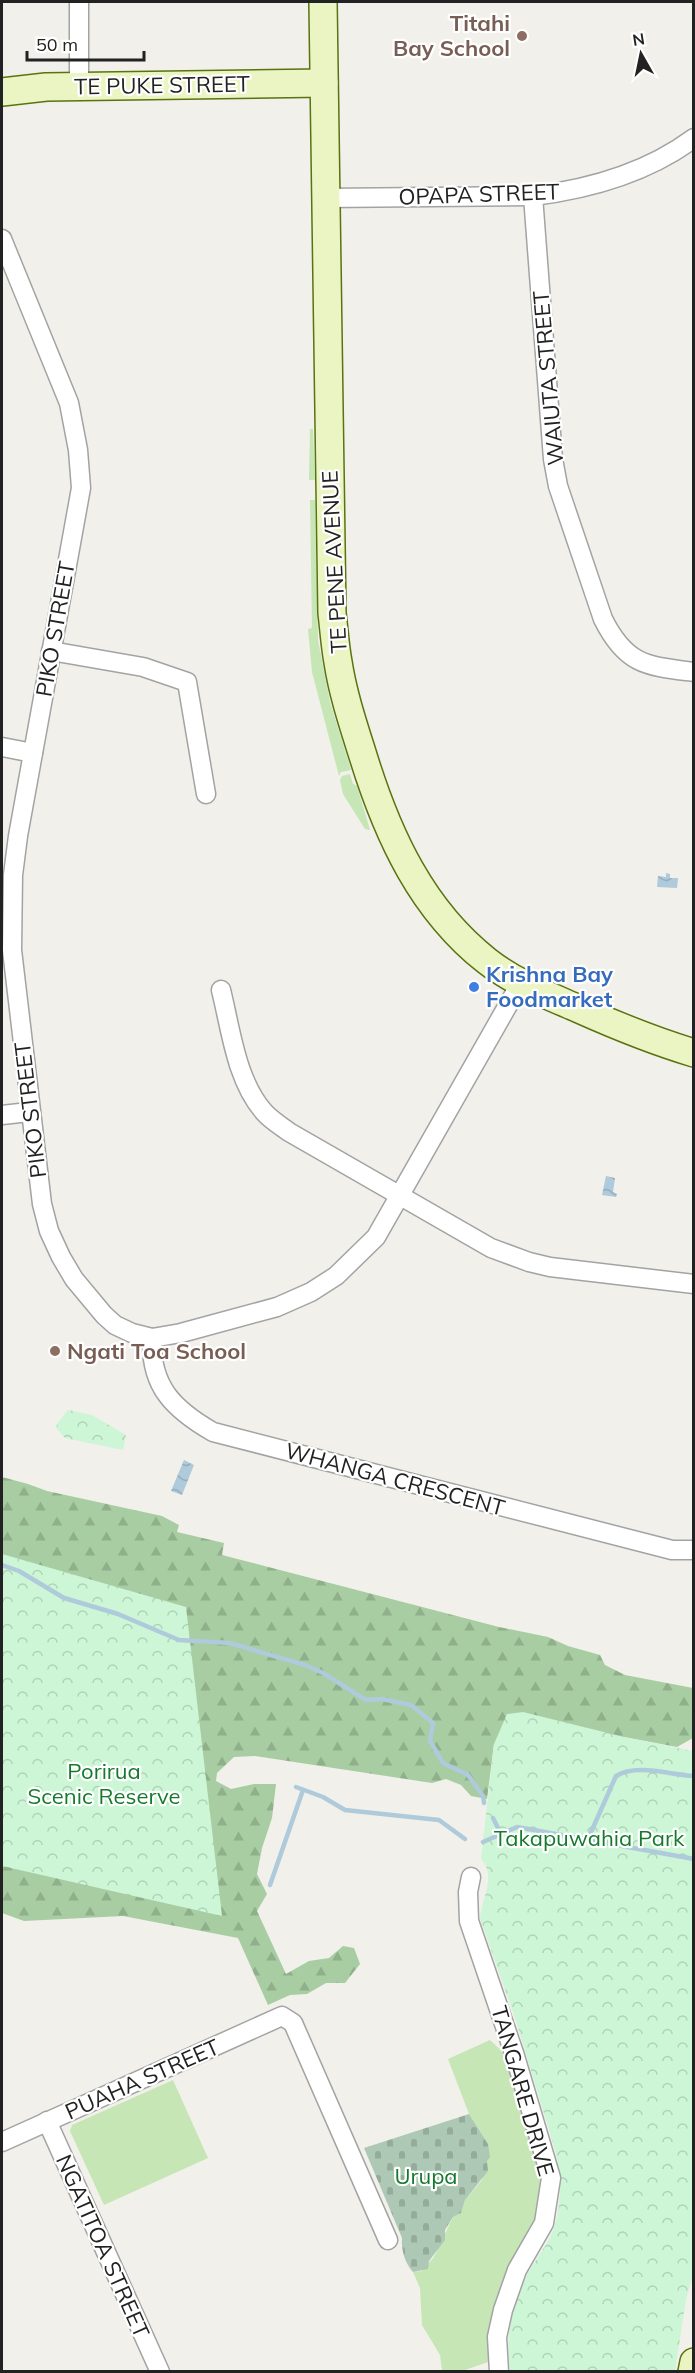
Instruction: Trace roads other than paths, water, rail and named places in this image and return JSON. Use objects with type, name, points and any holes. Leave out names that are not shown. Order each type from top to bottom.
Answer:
[{"type":"street","points":[[79,2],[79,87]]},
{"type":"street","name":"TE PENE AVENUE","points":[[322,2],[332,612],[338,663],[349,708],[384,820],[422,890],[462,939],[487,961],[520,984],[661,1043],[693,1053]]},
{"type":"street","name":"TE PUKE STREET","points":[[2,92],[30,88],[324,83]]},
{"type":"street","name":"OPAPA STREET","points":[[325,198],[533,196],[569,191],[615,179],[662,158],[693,138]]},
{"type":"street","name":"WAIUTA STREET","points":[[533,196],[550,436],[558,486],[603,619],[613,639],[624,651],[655,668],[693,672]]},
{"type":"street","name":"PIKO STREET","points":[[2,239],[69,403],[78,450],[81,488],[18,836],[11,921],[29,1112],[42,1204],[49,1231],[74,1279],[104,1316],[115,1325],[132,1333],[152,1338],[181,1333],[278,1307],[311,1292],[336,1276],[370,1243],[400,1196],[520,984]]},
{"type":"street","points":[[51,651],[143,667],[187,682],[206,794]]},
{"type":"street","points":[[2,747],[33,753]]},
{"type":"street","points":[[221,990],[242,1074],[250,1092],[264,1113],[289,1132],[491,1248],[528,1262],[550,1267],[693,1284]]},
{"type":"street","points":[[2,1115],[29,1112]]},
{"type":"street","name":"WHANGA CRESCENT","points":[[152,1338],[151,1358],[160,1383],[189,1418],[213,1432],[672,1550],[693,1550]]},
{"type":"street","name":"TANGARE DRIVE","points":[[471,1877],[468,1892],[469,1921],[512,2045],[551,2178],[544,2223],[518,2270],[503,2310],[497,2337],[499,2372]]},
{"type":"street","name":"PUAHA STREET","points":[[2,2142],[282,2016],[292,2023],[388,2240]]},
{"type":"street","name":"NGATITOA STREET","points":[[47,2121],[160,2372]]},
{"type":"street","points":[[692,2372],[693,2362]]},
{"type":"water","points":[[666,873],[670,874],[670,878],[678,878],[677,888],[657,887],[658,876],[666,877]]},
{"type":"water","points":[[606,1176],[615,1178],[613,1192],[617,1194],[616,1197],[602,1195]]},
{"type":"water","points":[[184,1460],[194,1465],[182,1495],[171,1491]]},
{"type":"waterway","points":[[2,1565],[19,1571],[64,1598],[118,1614],[179,1640],[230,1643],[305,1665],[323,1673],[366,1700],[382,1699],[411,1705],[433,1723],[430,1741],[443,1763],[468,1775],[483,1796],[484,1803]]},
{"type":"waterway","points":[[588,1839],[616,1776],[634,1770],[694,1776]]},
{"type":"waterway","points":[[296,1787],[323,1797],[345,1810],[439,1820],[465,1839]]},
{"type":"waterway","points":[[270,1885],[303,1790]]},
{"type":"waterway","points":[[493,1818],[501,1834]]},
{"type":"waterway","points":[[483,1842],[517,1827],[694,1859]]},
{"type":"place","name":"Titahi Bay School","points":[[522,36]]},
{"type":"place","name":"Krishna Bay Foodmarket","points":[[474,987]]},
{"type":"place","name":"Ngati Toa School","points":[[55,1351]]},
{"type":"park label","name":"Porirua Scenic Reserve","points":[[104,1784]]},
{"type":"park label","name":"Takapuwahia Park","points":[[589,1838]]},
{"type":"park label","name":"Urupa","points":[[426,2176]]}]
